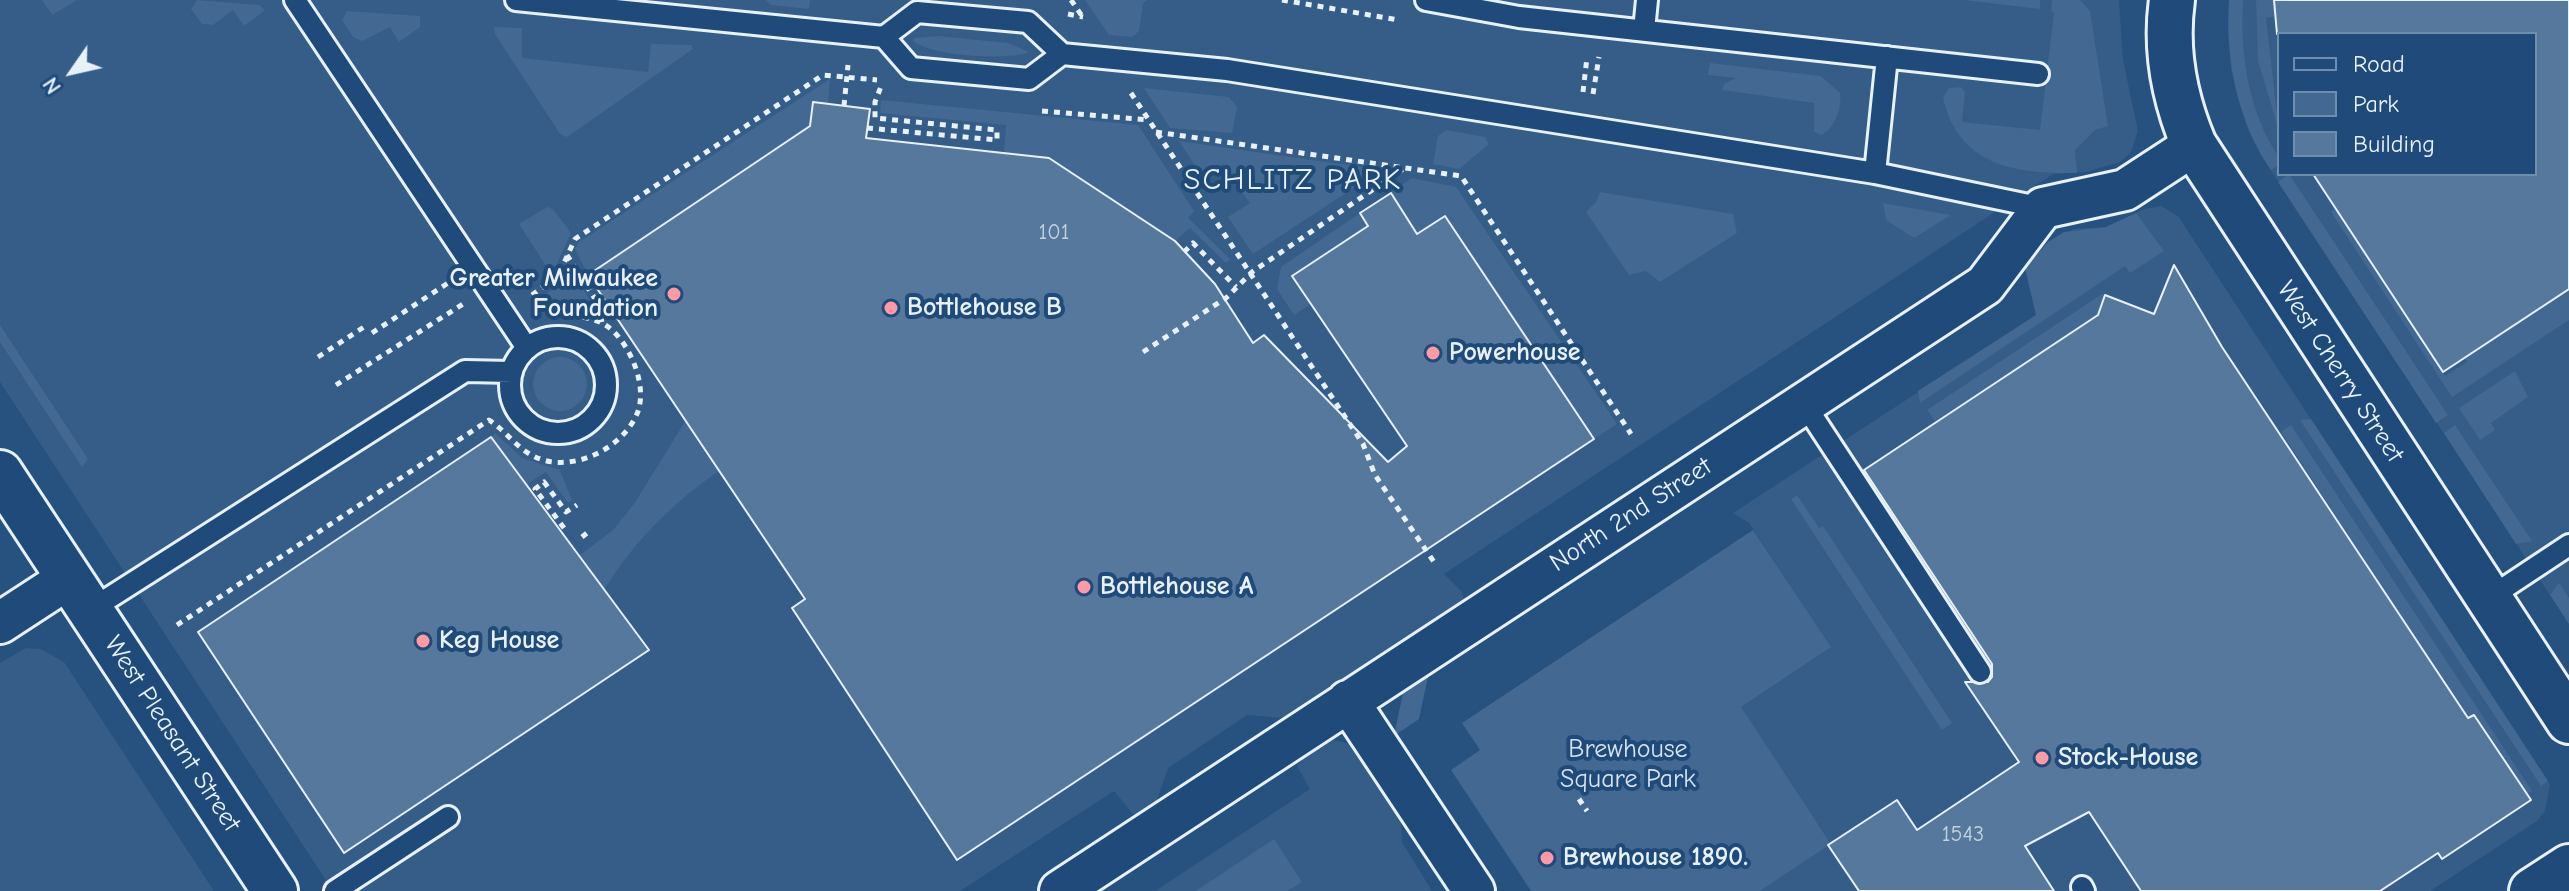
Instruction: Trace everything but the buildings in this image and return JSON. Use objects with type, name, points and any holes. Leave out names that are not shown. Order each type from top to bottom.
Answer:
[{"type":"street","name":"West Cherry Street","points":[[2172,0],[2171,45],[2175,85],[2194,145],[2569,721]]},
{"type":"street","points":[[2043,208],[2125,190],[2194,145]]},
{"type":"street","name":"North 2nd Street","points":[[1060,891],[1985,285],[2043,208]]},
{"type":"street","name":"West Pleasant Street","points":[[0,473],[275,891]]},
{"type":"street","points":[[0,623],[79,594]]},
{"type":"street","points":[[1348,701],[1474,891]]},
{"type":"street","points":[[2532,891],[2569,867]]},
{"type":"lane","points":[[295,0],[527,348]]},
{"type":"lane","points":[[516,0],[884,37],[917,12],[1028,22],[1062,54],[1227,70],[1875,173],[2043,208]]},
{"type":"lane","points":[[1426,0],[1519,17],[2038,74]]},
{"type":"lane","points":[[1644,30],[1647,2]]},
{"type":"lane","points":[[884,37],[911,68],[1029,79],[1062,54]]},
{"type":"lane","points":[[1875,173],[1887,57]]},
{"type":"lane","points":[[555,337],[584,346],[596,356],[606,385],[596,414],[586,425],[572,431],[541,430],[518,411],[511,397],[512,372],[527,348],[555,337]]},
{"type":"lane","points":[[79,594],[465,371],[512,372]]},
{"type":"lane","points":[[1803,402],[1980,672]]},
{"type":"lane","points":[[2489,598],[2569,545]]},
{"type":"lane","points":[[335,891],[448,817]]},
{"type":"path","points":[[1071,0],[1076,8]]},
{"type":"path","points":[[1588,94],[1594,94],[1599,56],[1614,58]]},
{"type":"path","points":[[1581,92],[1586,61]]},
{"type":"path","points":[[844,106],[848,64]]},
{"type":"path","points":[[177,625],[489,420],[523,451],[558,463],[586,458],[612,445],[636,417],[639,384],[630,355],[614,331],[602,322],[544,308],[530,297],[552,282],[575,239],[823,75],[873,78],[892,88]]},
{"type":"path","points":[[867,128],[997,140],[997,130],[875,118],[875,102],[882,83]]},
{"type":"path","points":[[1131,93],[1252,272],[1363,444],[1375,475],[1434,562]]},
{"type":"path","points":[[1038,110],[1149,120]]},
{"type":"path","points":[[1156,132],[1461,176],[1631,434]]},
{"type":"path","points":[[1143,352],[1226,298],[1252,272],[1406,167]]},
{"type":"path","points":[[1184,252],[1193,243],[1236,287]]},
{"type":"path","points":[[567,255],[597,302],[602,322]]},
{"type":"path","points":[[372,333],[472,267]]},
{"type":"path","points":[[336,385],[487,289]]},
{"type":"path","points":[[318,357],[367,325]]},
{"type":"path","points":[[564,528],[535,489],[544,482],[566,512],[577,505]]},
{"type":"path","points":[[1579,799],[1587,811]]},
{"type":"shaded area","points":[[0,0],[2119,0],[2123,60],[2138,131],[2131,152],[2120,162],[2086,172],[2053,174],[1444,574],[1462,592],[1464,600],[1284,718],[1247,715],[1168,768],[1156,803],[1142,814],[1133,814],[1114,791],[960,891],[333,891],[0,382]]},
{"type":"shaded area","points":[[2229,0],[2569,0],[2569,624],[2260,154],[2247,127],[2231,69]]},
{"type":"shaded area","points":[[2161,206],[2178,216],[2550,785],[2545,811],[2537,821],[2430,891],[1760,891],[1831,844],[1740,707],[1830,647],[1749,523],[1733,513],[2036,315],[2025,268],[2048,242],[2074,229],[2106,227],[2144,209]]},
{"type":"shaded area","points":[[26,648],[41,649],[64,662],[214,891],[0,891],[0,663]]},
{"type":"shaded area","points":[[1329,739],[1358,746],[1400,810],[1402,842],[1432,891],[1155,891],[1310,789],[1297,766],[1307,753]]},
{"type":"green space","points":[[42,0],[77,0],[52,15]]},
{"type":"green space","points":[[197,0],[259,5],[265,10],[244,26],[233,10],[213,25],[202,24],[191,9]]},
{"type":"green space","points":[[766,0],[810,0],[809,9],[771,5]]},
{"type":"green space","points":[[1085,0],[1147,0],[1143,3],[1139,31],[1132,37],[1109,35]]},
{"type":"green space","points":[[1963,0],[2040,0],[2040,9]]},
{"type":"green space","points":[[2052,0],[2080,0],[2090,11],[2108,126],[2095,130],[2075,150],[2077,173],[2033,171],[1994,162],[1962,139],[1951,121],[1943,98],[1949,88],[1961,87],[1965,93],[1962,122],[2040,130],[2054,13],[2051,11]]},
{"type":"green space","points":[[2229,0],[2243,0],[2243,41],[2248,82],[2260,121],[2277,154],[2277,166],[2271,170],[2259,151],[2242,110],[2232,67]]},
{"type":"green space","points":[[2256,0],[2274,0],[2276,16],[2266,18],[2277,124],[2258,61]]},
{"type":"green space","points":[[347,11],[420,16],[420,27],[399,42],[390,27],[362,41],[353,37],[342,20]]},
{"type":"green space","points":[[494,27],[522,28],[522,58],[648,72],[651,44],[691,45],[693,49],[567,137],[560,134],[495,34]]},
{"type":"green space","points":[[938,36],[1008,43],[1029,52],[970,56],[936,50],[913,41],[915,38]]},
{"type":"green space","points":[[1710,63],[1821,76],[1840,93],[1837,117],[1822,135],[1814,132],[1814,103],[1722,90],[1724,84],[1736,78],[1708,75]]},
{"type":"green space","points":[[830,79],[828,104],[812,103],[809,132],[802,131],[588,275],[575,249],[579,242]]},
{"type":"green space","points":[[1144,88],[1229,97],[1237,107],[1232,133],[1170,128]]},
{"type":"green space","points":[[881,100],[1138,125],[1194,211],[1188,218],[1230,259],[1226,263],[1190,228],[1175,241],[1004,154],[1006,125],[880,113]]},
{"type":"green space","points":[[1446,130],[1485,137],[1489,144],[1459,169],[1433,164],[1438,136]]},
{"type":"green space","points":[[1179,141],[1375,169],[1375,174],[1253,254],[1228,217],[1250,203],[1223,164],[1203,178]]},
{"type":"green space","points":[[2290,176],[2448,415],[2436,423],[2278,182]]},
{"type":"green space","points":[[1412,178],[1456,187],[1617,424],[1594,439],[1445,216],[1417,234],[1390,193]]},
{"type":"green space","points":[[1600,192],[1733,214],[1737,233],[1660,282],[1646,271],[1629,275],[1586,212],[1596,202]]},
{"type":"green space","points":[[1883,203],[1951,215],[1914,238],[1886,220]]},
{"type":"green space","points":[[547,207],[553,209],[571,233],[552,275],[519,224]]},
{"type":"green space","points":[[2336,209],[2445,376],[2467,362],[2465,358],[2569,289],[2569,320],[2452,397],[2331,212]]},
{"type":"green space","points":[[1360,213],[1368,226],[1292,275],[1311,304],[1294,315],[1277,289],[1281,267]]},
{"type":"green space","points":[[2136,213],[2164,251],[2130,273],[2125,266],[1920,403],[1918,391],[2036,315],[2025,268],[2048,242],[2064,232],[2106,227]]},
{"type":"green space","points":[[570,267],[598,314],[551,304],[540,298],[557,286]]},
{"type":"green space","points":[[2102,294],[2105,295],[2098,315],[1935,421],[1927,410]]},
{"type":"green space","points":[[0,325],[88,459],[82,467],[0,342]]},
{"type":"green space","points":[[560,357],[579,365],[587,384],[579,403],[560,411],[541,403],[533,384],[541,365]]},
{"type":"green space","points":[[2515,371],[2528,397],[2491,423],[2495,430],[2480,440],[2459,408]]},
{"type":"green space","points":[[2311,419],[2548,781],[2541,786],[2300,420]]},
{"type":"green space","points":[[686,420],[720,470],[656,524],[628,555],[604,590],[579,556],[613,530],[634,504]]},
{"type":"green space","points":[[2291,425],[2532,791],[2526,794],[2474,715],[2468,718],[2281,432]]},
{"type":"green space","points":[[2455,425],[2532,541],[2516,544],[2444,433]]},
{"type":"green space","points":[[495,433],[522,458],[560,470],[572,500],[568,503],[546,472],[526,485],[491,437]]},
{"type":"green space","points":[[1797,495],[1819,528],[1823,526],[1952,723],[1942,730],[1791,499]]},
{"type":"green space","name":"Brewhouse Square Park","points":[[1753,530],[1831,647],[1741,707],[1831,844],[1760,891],[1531,891],[1451,770],[1480,750],[1462,723]]},
{"type":"green space","points":[[2559,583],[2569,598],[2569,624],[2550,595]]},
{"type":"green space","points":[[1429,672],[1419,719],[1394,736],[1404,688]]},
{"type":"green space","points":[[1274,839],[1302,882],[1288,891],[1196,891]]},
{"type":"place","name":"Greater Milwaukee Foundation","points":[[674,294]]},
{"type":"place","name":"Bottlehouse B","points":[[891,308]]},
{"type":"place","name":"Powerhouse","points":[[1433,353]]},
{"type":"place","name":"Bottlehouse A","points":[[1084,587]]},
{"type":"place","name":"Keg House","points":[[423,641]]},
{"type":"place","name":"Stock-House","points":[[2042,758]]},
{"type":"place","name":"Brewhouse 1890.","points":[[1547,858]]},
{"type":"district","name":"SCHLITZ PARK","points":[[1293,181]]}]
